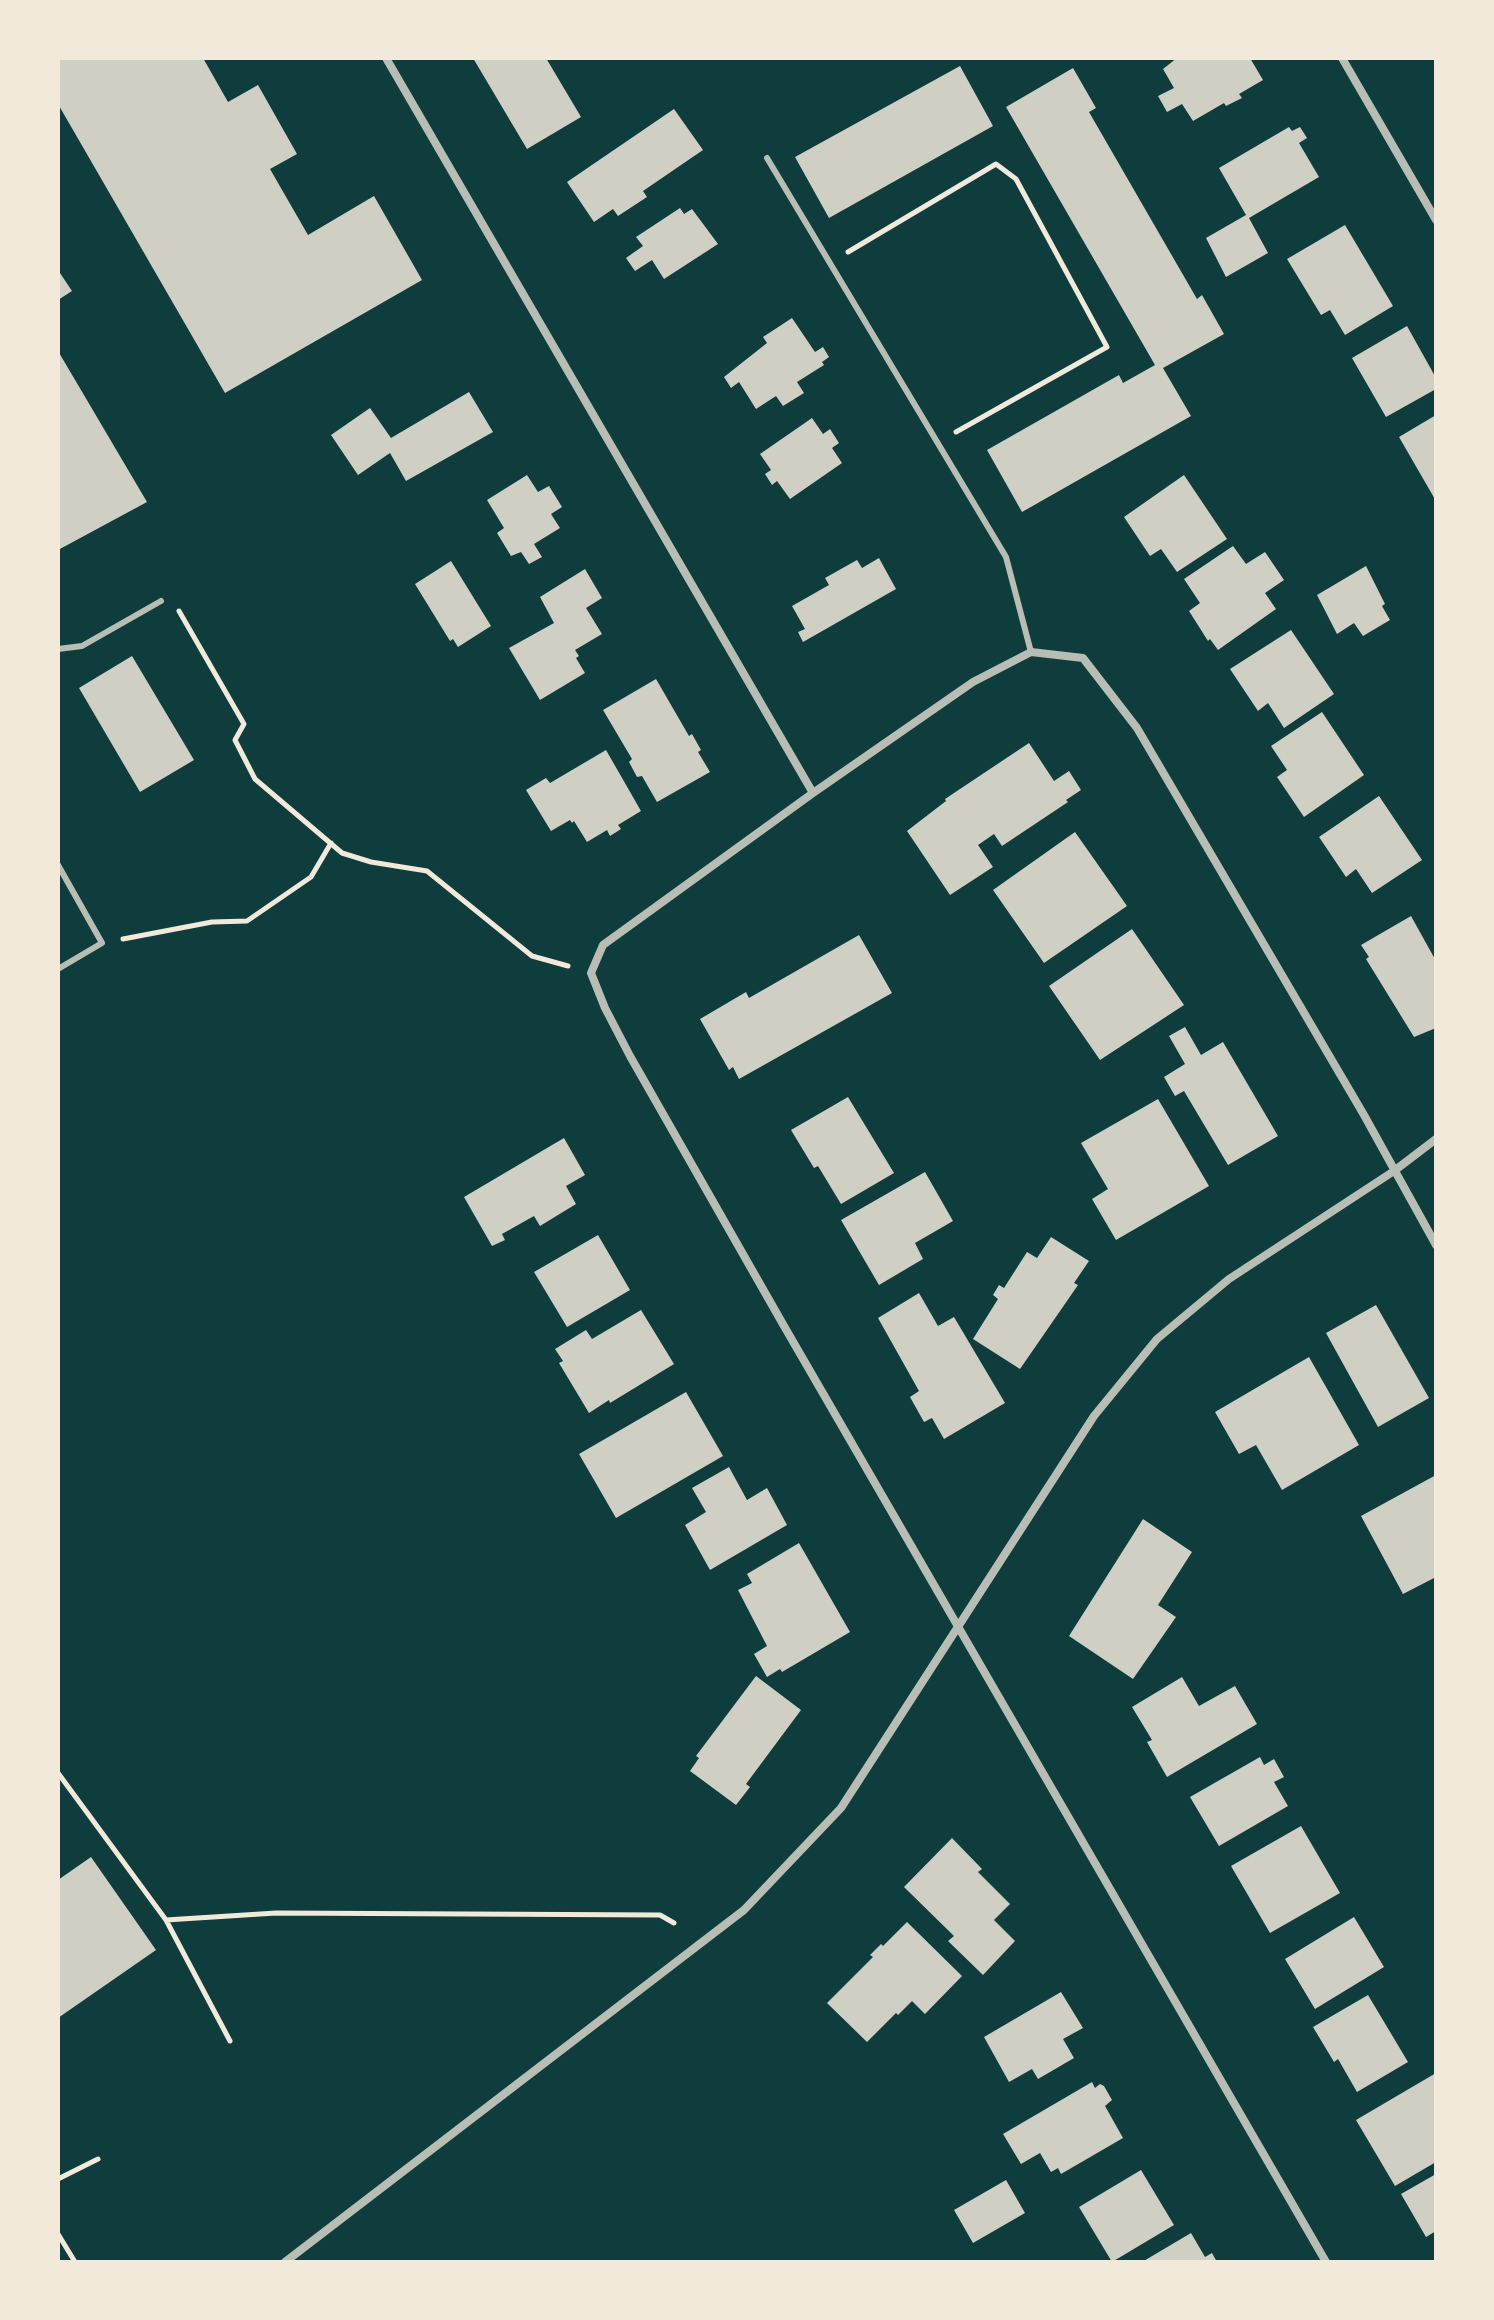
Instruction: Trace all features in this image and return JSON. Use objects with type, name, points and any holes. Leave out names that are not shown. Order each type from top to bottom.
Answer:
[{"type":"street","points":[[386,58],[813,793]]},
{"type":"street","points":[[1342,58],[1436,220]]},
{"type":"street","points":[[1326,2262],[958,1630],[630,1056],[591,973],[603,945],[973,682],[1031,652],[1083,658],[1137,728],[1436,1245]]},
{"type":"street","points":[[285,2262],[744,1910],[841,1808],[1094,1416],[1157,1339],[1229,1279],[1394,1171],[1436,1139]]},
{"type":"lane","points":[[767,158],[1006,557],[1031,652]]},
{"type":"lane","points":[[58,649],[82,646],[161,601]]},
{"type":"lane","points":[[58,865],[102,943],[58,969]]},
{"type":"path","points":[[830,263],[996,164],[1016,179],[1107,347],[937,442]]},
{"type":"path","points":[[161,601],[179,610],[244,724],[235,740],[255,779],[342,853],[371,862],[427,871],[532,956],[591,973]]},
{"type":"path","points":[[102,943],[212,922],[247,921],[311,877],[331,843]]},
{"type":"path","points":[[58,1773],[166,1920],[230,2041]]},
{"type":"path","points":[[166,1920],[276,1913],[660,1915],[674,1923]]},
{"type":"path","points":[[58,2179],[98,2159]]},
{"type":"path","points":[[58,2234],[75,2262]]},
{"type":"building","points":[[58,58],[203,58],[228,102],[258,85],[297,154],[270,169],[308,235],[374,196],[422,280],[225,393],[58,104]]},
{"type":"building","points":[[473,58],[546,58],[581,117],[527,149]]},
{"type":"building","points":[[1177,58],[1250,58],[1263,80],[1239,94],[1242,98],[1226,106],[1224,103],[1193,121],[1182,104],[1167,112],[1158,96],[1174,88],[1163,69]]},
{"type":"building","points":[[960,66],[993,126],[829,218],[795,157]]},
{"type":"building","points":[[1073,68],[1096,108],[1089,112],[1197,299],[1202,295],[1224,334],[1163,368],[1191,416],[1022,512],[987,450],[1119,375],[1123,383],[1155,365],[1006,107]]},
{"type":"building","points":[[674,109],[703,150],[643,191],[647,197],[618,216],[613,209],[594,222],[567,182]]},
{"type":"building","points":[[1289,127],[1292,131],[1300,127],[1307,138],[1299,143],[1319,177],[1249,218],[1268,253],[1226,277],[1206,238],[1246,215],[1219,168]]},
{"type":"building","points":[[680,208],[684,214],[692,209],[718,244],[664,279],[652,260],[635,271],[626,258],[643,246],[636,237]]},
{"type":"building","points":[[1345,225],[1393,306],[1345,335],[1330,310],[1321,315],[1287,259]]},
{"type":"building","points":[[58,270],[72,291],[58,300]]},
{"type":"building","points":[[792,318],[815,352],[823,347],[829,357],[822,362],[824,365],[797,382],[804,393],[783,406],[776,396],[756,409],[739,382],[731,388],[724,377],[767,343],[763,337]]},
{"type":"building","points":[[1407,326],[1436,378],[1436,389],[1386,417],[1352,358]]},
{"type":"building","points":[[58,351],[147,502],[58,550]]},
{"type":"building","points":[[469,392],[493,432],[406,481],[390,453],[358,475],[331,435],[370,408],[391,438]]},
{"type":"building","points":[[1436,415],[1436,501],[1399,437]]},
{"type":"building","points":[[812,418],[823,434],[830,429],[839,443],[832,448],[842,463],[790,499],[777,481],[772,485],[765,474],[771,470],[760,454]]},
{"type":"building","points":[[527,475],[538,492],[549,486],[562,507],[551,514],[560,528],[534,544],[542,557],[529,564],[521,552],[511,556],[497,533],[504,528],[487,500]]},
{"type":"building","points":[[1184,475],[1227,539],[1177,572],[1161,549],[1150,556],[1124,517]]},
{"type":"building","points":[[1233,546],[1246,564],[1265,552],[1284,580],[1265,593],[1276,609],[1218,650],[1210,639],[1208,641],[1189,611],[1200,603],[1184,579]]},
{"type":"building","points":[[879,558],[896,589],[803,642],[798,632],[805,629],[792,606],[829,585],[825,578],[857,560],[862,568]]},
{"type":"building","points":[[451,561],[491,626],[458,647],[453,639],[450,641],[415,584]]},
{"type":"building","points":[[1366,566],[1390,620],[1363,636],[1354,623],[1337,634],[1317,595]]},
{"type":"building","points":[[585,569],[602,598],[586,608],[602,634],[575,650],[585,673],[540,700],[509,648],[554,623],[540,597]]},
{"type":"building","points":[[1291,630],[1334,694],[1284,728],[1268,703],[1258,711],[1230,669]]},
{"type":"building","points":[[132,656],[194,760],[140,792],[79,688]]},
{"type":"building","points":[[656,679],[689,736],[692,734],[710,772],[657,802],[642,776],[637,777],[629,762],[632,759],[603,710]]},
{"type":"building","points":[[1322,712],[1364,775],[1304,817],[1277,777],[1287,770],[1271,746]]},
{"type":"building","points":[[1029,743],[1054,781],[1069,771],[1081,790],[1002,846],[994,834],[978,845],[993,867],[950,895],[907,831],[945,799]]},
{"type":"building","points":[[606,750],[641,811],[618,825],[621,829],[610,836],[607,830],[587,842],[574,821],[572,823],[570,820],[551,831],[526,790],[546,778],[550,783]]},
{"type":"building","points":[[1379,796],[1422,860],[1372,893],[1356,869],[1346,877],[1319,837]]},
{"type":"building","points":[[1075,832],[1127,906],[1044,963],[993,890]]},
{"type":"building","points":[[1411,916],[1436,961],[1436,1028],[1414,1037],[1366,959],[1369,957],[1361,945]]},
{"type":"building","points":[[1132,929],[1184,1005],[1100,1060],[1049,986]]},
{"type":"building","points":[[859,935],[892,993],[739,1079],[733,1067],[729,1070],[700,1019],[746,992],[749,998]]},
{"type":"building","points":[[1185,1027],[1201,1055],[1223,1042],[1278,1136],[1228,1165],[1184,1091],[1175,1096],[1164,1077],[1185,1064],[1169,1036]]},
{"type":"building","points":[[848,1097],[894,1173],[841,1204],[791,1130]]},
{"type":"building","points":[[1158,1099],[1209,1186],[1116,1240],[1092,1199],[1108,1189],[1081,1143]]},
{"type":"building","points":[[564,1138],[585,1175],[566,1186],[576,1204],[540,1226],[534,1216],[502,1234],[505,1240],[492,1246],[464,1197]]},
{"type":"building","points":[[925,1172],[953,1221],[915,1243],[923,1259],[879,1285],[841,1220]]},
{"type":"building","points":[[598,1235],[630,1290],[567,1327],[534,1272]]},
{"type":"building","points":[[1051,1237],[1089,1261],[1074,1283],[1078,1285],[1020,1369],[973,1339],[998,1299],[993,1295],[999,1285],[1004,1288],[1027,1252],[1037,1258]]},
{"type":"building","points":[[919,1293],[938,1326],[954,1317],[1005,1403],[944,1439],[932,1418],[924,1422],[910,1397],[919,1391],[878,1318]]},
{"type":"building","points":[[1376,1305],[1429,1398],[1378,1427],[1326,1333]]},
{"type":"building","points":[[641,1310],[674,1364],[589,1413],[559,1363],[563,1361],[555,1349],[586,1330],[592,1339]]},
{"type":"building","points":[[1309,1357],[1359,1445],[1282,1490],[1256,1445],[1239,1454],[1215,1412]]},
{"type":"building","points":[[686,1392],[723,1456],[616,1518],[579,1454]]},
{"type":"building","points":[[729,1467],[747,1500],[767,1488],[787,1525],[710,1570],[685,1525],[706,1512],[692,1488]]},
{"type":"building","points":[[1436,1475],[1436,1577],[1403,1594],[1361,1516]]},
{"type":"building","points":[[1143,1519],[1192,1552],[1158,1605],[1176,1617],[1133,1679],[1069,1636]]},
{"type":"building","points":[[799,1543],[850,1632],[782,1672],[780,1669],[767,1677],[754,1654],[767,1646],[738,1590],[752,1583],[747,1574]]},
{"type":"building","points":[[756,1676],[801,1710],[746,1784],[750,1787],[736,1805],[690,1771],[699,1758],[696,1756]]},
{"type":"building","points":[[1182,1677],[1199,1706],[1235,1686],[1257,1724],[1167,1777],[1147,1742],[1152,1740],[1132,1707]]},
{"type":"building","points":[[1260,1757],[1264,1765],[1274,1759],[1284,1777],[1274,1782],[1288,1806],[1219,1846],[1190,1797]]},
{"type":"building","points":[[1301,1826],[1340,1893],[1270,1933],[1231,1866]]},
{"type":"building","points":[[952,1838],[982,1869],[978,1872],[1010,1904],[994,1920],[1015,1941],[983,1975],[948,1941],[954,1936],[904,1887]]},
{"type":"building","points":[[91,1857],[156,1950],[58,2018],[58,1880]]},
{"type":"building","points":[[1354,1917],[1384,1967],[1315,2009],[1285,1959]]},
{"type":"building","points":[[907,1922],[962,1976],[925,2014],[912,2001],[867,2042],[827,2003],[873,1957],[870,1955]]},
{"type":"building","points":[[1061,1992],[1083,2028],[1063,2039],[1074,2058],[1038,2079],[1032,2069],[1009,2082],[984,2037]]},
{"type":"building","points":[[1368,1995],[1408,2062],[1357,2092],[1338,2059],[1334,2062],[1313,2027]]},
{"type":"building","points":[[1436,2073],[1436,2162],[1395,2186],[1356,2120]]},
{"type":"building","points":[[1092,2082],[1095,2088],[1100,2084],[1104,2086],[1112,2100],[1105,2106],[1123,2138],[1061,2174],[1058,2168],[1051,2172],[1040,2153],[1021,2164],[1003,2134]]},
{"type":"building","points":[[1141,2170],[1174,2225],[1112,2262],[1079,2207]]},
{"type":"building","points":[[1436,2174],[1436,2231],[1426,2237],[1401,2194]]},
{"type":"building","points":[[1006,2180],[1025,2213],[973,2243],[954,2210]]},
{"type":"building","points":[[1191,2233],[1205,2257],[1212,2253],[1217,2262],[1142,2262]]}]
